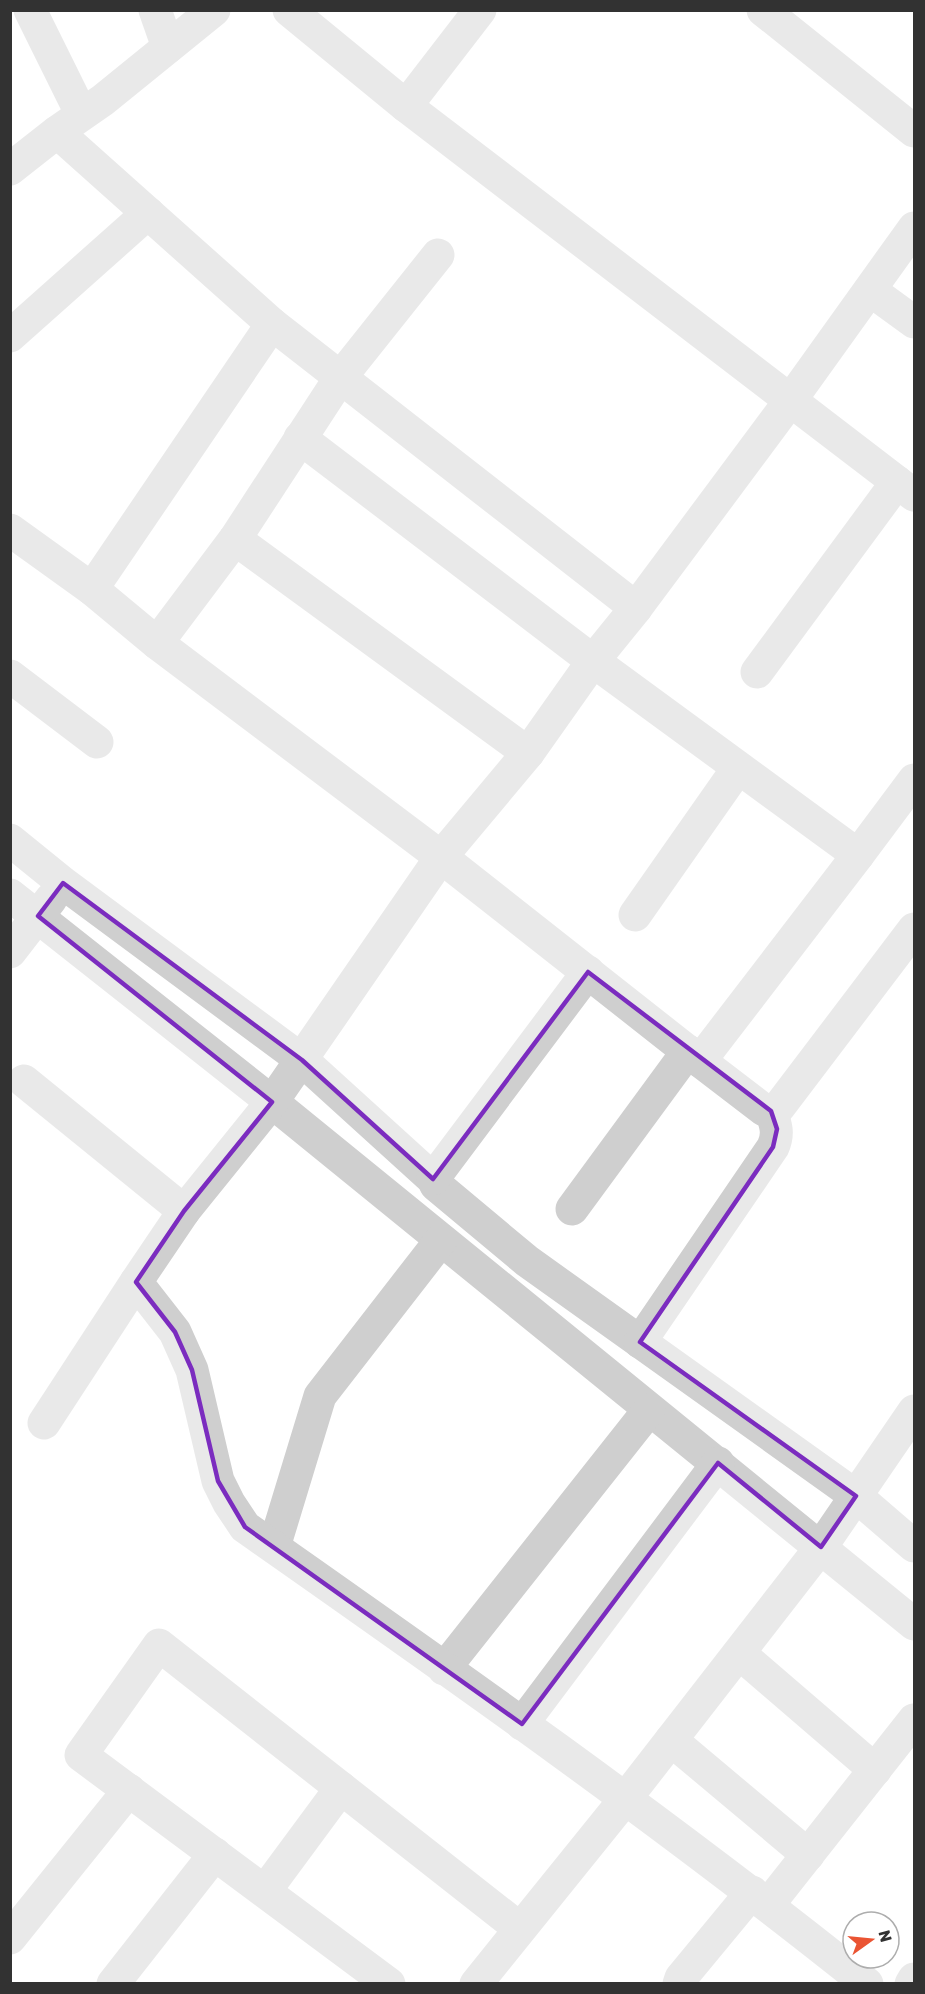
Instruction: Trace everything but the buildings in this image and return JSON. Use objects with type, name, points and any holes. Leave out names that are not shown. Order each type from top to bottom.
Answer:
[{"type":"street","points":[[30,10],[76,103]]},
{"type":"street","points":[[156,10],[168,47]]},
{"type":"street","points":[[10,169],[103,100],[214,10]]},
{"type":"street","points":[[289,10],[406,106],[906,489],[757,672]]},
{"type":"street","points":[[406,106],[480,10]]},
{"type":"street","points":[[763,10],[915,131]]},
{"type":"street","points":[[57,132],[272,324],[636,608]]},
{"type":"street","points":[[10,336],[148,213]]},
{"type":"street","points":[[44,1424],[184,1211],[272,1102],[441,857],[528,753],[593,661],[636,608],[790,401],[915,228]]},
{"type":"street","points":[[157,643],[235,539],[340,378],[438,255]]},
{"type":"street","points":[[870,290],[915,322]]},
{"type":"street","points":[[92,589],[272,324]]},
{"type":"street","points":[[300,438],[593,661],[858,855]]},
{"type":"street","points":[[10,530],[92,589],[157,643],[441,857],[764,1110],[771,1111],[787,1099],[915,929]]},
{"type":"street","points":[[235,539],[528,753]]},
{"type":"street","points":[[10,676],[97,742]]},
{"type":"street","points":[[635,915],[738,768]]},
{"type":"street","points":[[572,1209],[858,855],[915,780]]},
{"type":"street","points":[[10,840],[63,883],[302,1060],[433,1179],[436,1185],[527,1261],[856,1497],[915,1546]]},
{"type":"street","points":[[10,952],[63,883]]},
{"type":"street","points":[[10,895],[272,1102],[915,1624]]},
{"type":"street","points":[[433,1179],[588,972]]},
{"type":"street","points":[[24,1081],[184,1211]]},
{"type":"street","points":[[640,1342],[773,1148],[777,1140],[777,1129],[771,1111]]},
{"type":"street","points":[[274,1547],[320,1396],[441,1240]]},
{"type":"street","points":[[136,1282],[175,1332],[192,1370],[218,1481],[245,1527],[626,1798],[760,1898],[867,1983]]},
{"type":"street","points":[[444,1669],[649,1410]]},
{"type":"street","points":[[476,1983],[626,1798],[821,1547],[915,1411]]},
{"type":"street","points":[[522,1724],[718,1463]]},
{"type":"street","points":[[389,1983],[81,1755],[159,1645],[519,1928]]},
{"type":"street","points":[[739,1653],[875,1770]]},
{"type":"street","points":[[680,1983],[681,1978],[760,1898],[808,1855],[915,1720]]},
{"type":"street","points":[[671,1740],[808,1855]]},
{"type":"street","points":[[265,1891],[341,1788]]},
{"type":"street","points":[[10,1938],[129,1790]]},
{"type":"street","points":[[113,1983],[215,1854]]},
{"type":"street","points":[[911,1983],[915,1979]]},
{"type":"highlighted area","points":[[63,883],[302,1060],[433,1179],[588,972],[771,1111],[777,1129],[773,1147],[640,1342],[856,1496],[821,1547],[718,1463],[522,1724],[245,1527],[218,1481],[192,1370],[175,1332],[136,1282],[184,1211],[272,1102],[38,916]]}]
